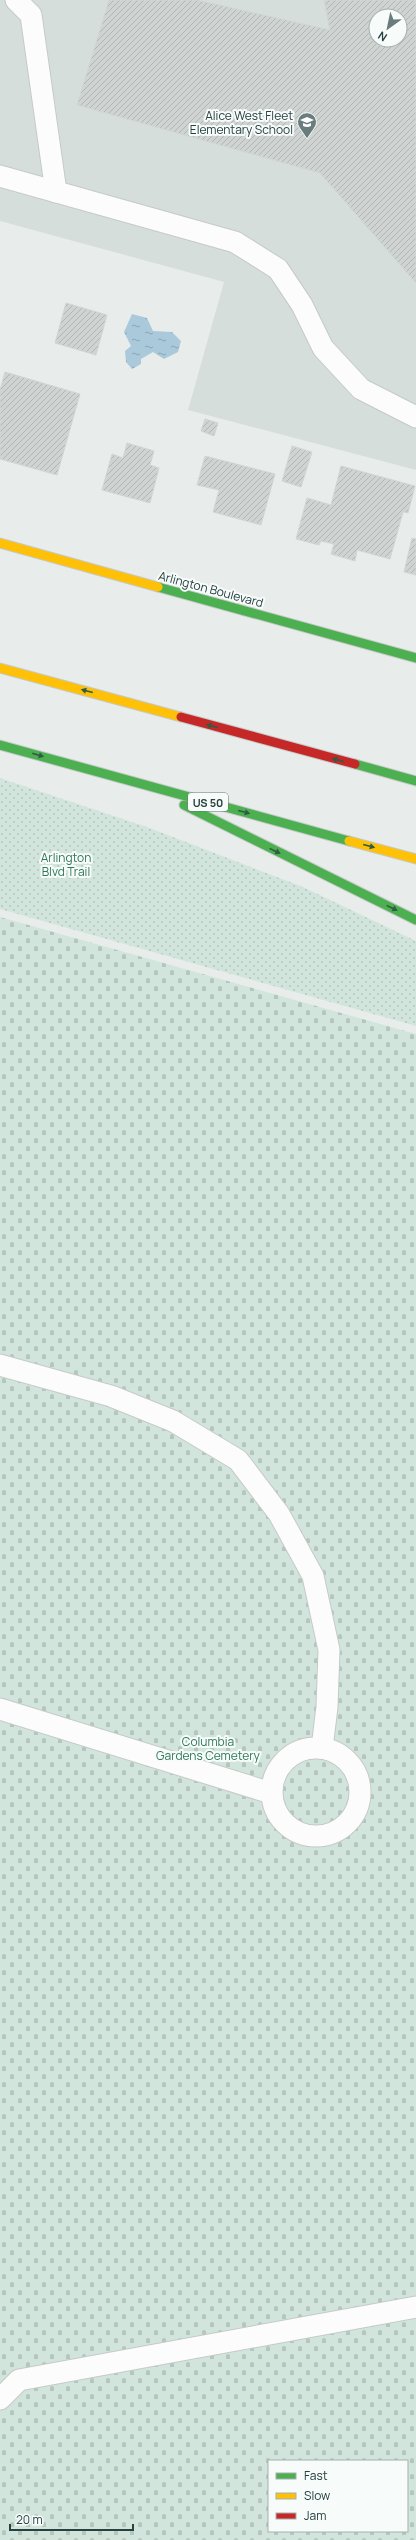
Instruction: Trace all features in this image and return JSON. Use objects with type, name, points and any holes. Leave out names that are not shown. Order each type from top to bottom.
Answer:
[{"type":"main road","name":"Arlington Boulevard","points":[[0,543],[416,658]]},
{"type":"main road","points":[[0,668],[416,781]]},
{"type":"main road","name":"US 50","points":[[0,745],[416,859]]},
{"type":"main road","points":[[365,767],[416,771]]},
{"type":"main road","points":[[140,784],[416,920]]},
{"type":"lane","points":[[16,0],[31,15],[56,192]]},
{"type":"lane","points":[[0,176],[235,242],[278,269],[302,305],[323,348],[361,389],[416,417]]},
{"type":"lane","points":[[0,1364],[111,1396],[166,1418],[238,1460],[279,1514],[313,1576],[329,1650],[328,1707],[322,1748]]},
{"type":"lane","points":[[0,1709],[271,1793]]},
{"type":"lane","points":[[307,1748],[322,1748],[336,1753],[349,1762],[358,1775],[360,1790],[359,1805],[352,1818],[343,1828],[330,1835],[317,1837],[302,1835],[290,1829],[280,1819],[273,1807],[271,1793],[273,1777],[281,1764],[292,1754],[307,1748]]},
{"type":"lane","points":[[0,2399],[9,2379],[416,2307]]},
{"type":"shaded area","points":[[0,0],[416,0],[416,470],[188,410],[224,282],[0,221]]},
{"type":"green space","name":"Arlington Blvd Trail","points":[[0,778],[147,827],[303,887],[416,941],[416,1026],[0,909]]},
{"type":"green space","name":"Columbia Gardens Cemetery","points":[[0,917],[416,1034],[416,2540],[0,2540]]},
{"type":"water","points":[[132,314],[147,318],[153,331],[172,332],[181,341],[178,352],[164,359],[153,352],[141,359],[141,364],[132,369],[126,362],[125,351],[131,346],[124,332]]},
{"type":"building","name":"Alice West Fleet Elementary School","points":[[109,0],[197,0],[330,30],[324,0],[416,0],[416,283],[320,173],[77,105]]},
{"type":"building","points":[[66,303],[107,315],[96,355],[55,343]]},
{"type":"building","points":[[5,372],[80,394],[57,475],[0,459],[0,390]]},
{"type":"building","points":[[205,419],[218,423],[214,436],[201,431]]},
{"type":"building","points":[[127,443],[154,451],[150,465],[159,468],[150,503],[102,490],[112,454],[123,458]]},
{"type":"building","points":[[292,446],[312,452],[301,487],[282,481]]},
{"type":"building","points":[[205,456],[275,474],[261,525],[213,512],[219,490],[197,485]]},
{"type":"building","points":[[341,466],[415,486],[408,513],[403,512],[390,559],[357,550],[355,561],[331,554],[334,544],[321,541],[319,545],[296,539],[307,498],[331,505]]},
{"type":"building","points":[[412,538],[416,539],[416,575],[404,572]]},
{"type":"traffic: fast","points":[[158,587],[416,658]]},
{"type":"traffic: fast","points":[[0,745],[349,841]]},
{"type":"traffic: fast","points":[[355,764],[416,781]]},
{"type":"traffic: fast","points":[[184,805],[416,920]]},
{"type":"traffic: slow","points":[[0,543],[158,587]]},
{"type":"traffic: slow","points":[[0,668],[181,717]]},
{"type":"traffic: slow","points":[[349,841],[416,859]]},
{"type":"traffic: jam","points":[[181,717],[355,764]]},
{"type":"place","name":"Alice West Fleet Elementary School","points":[[307,139]]}]
